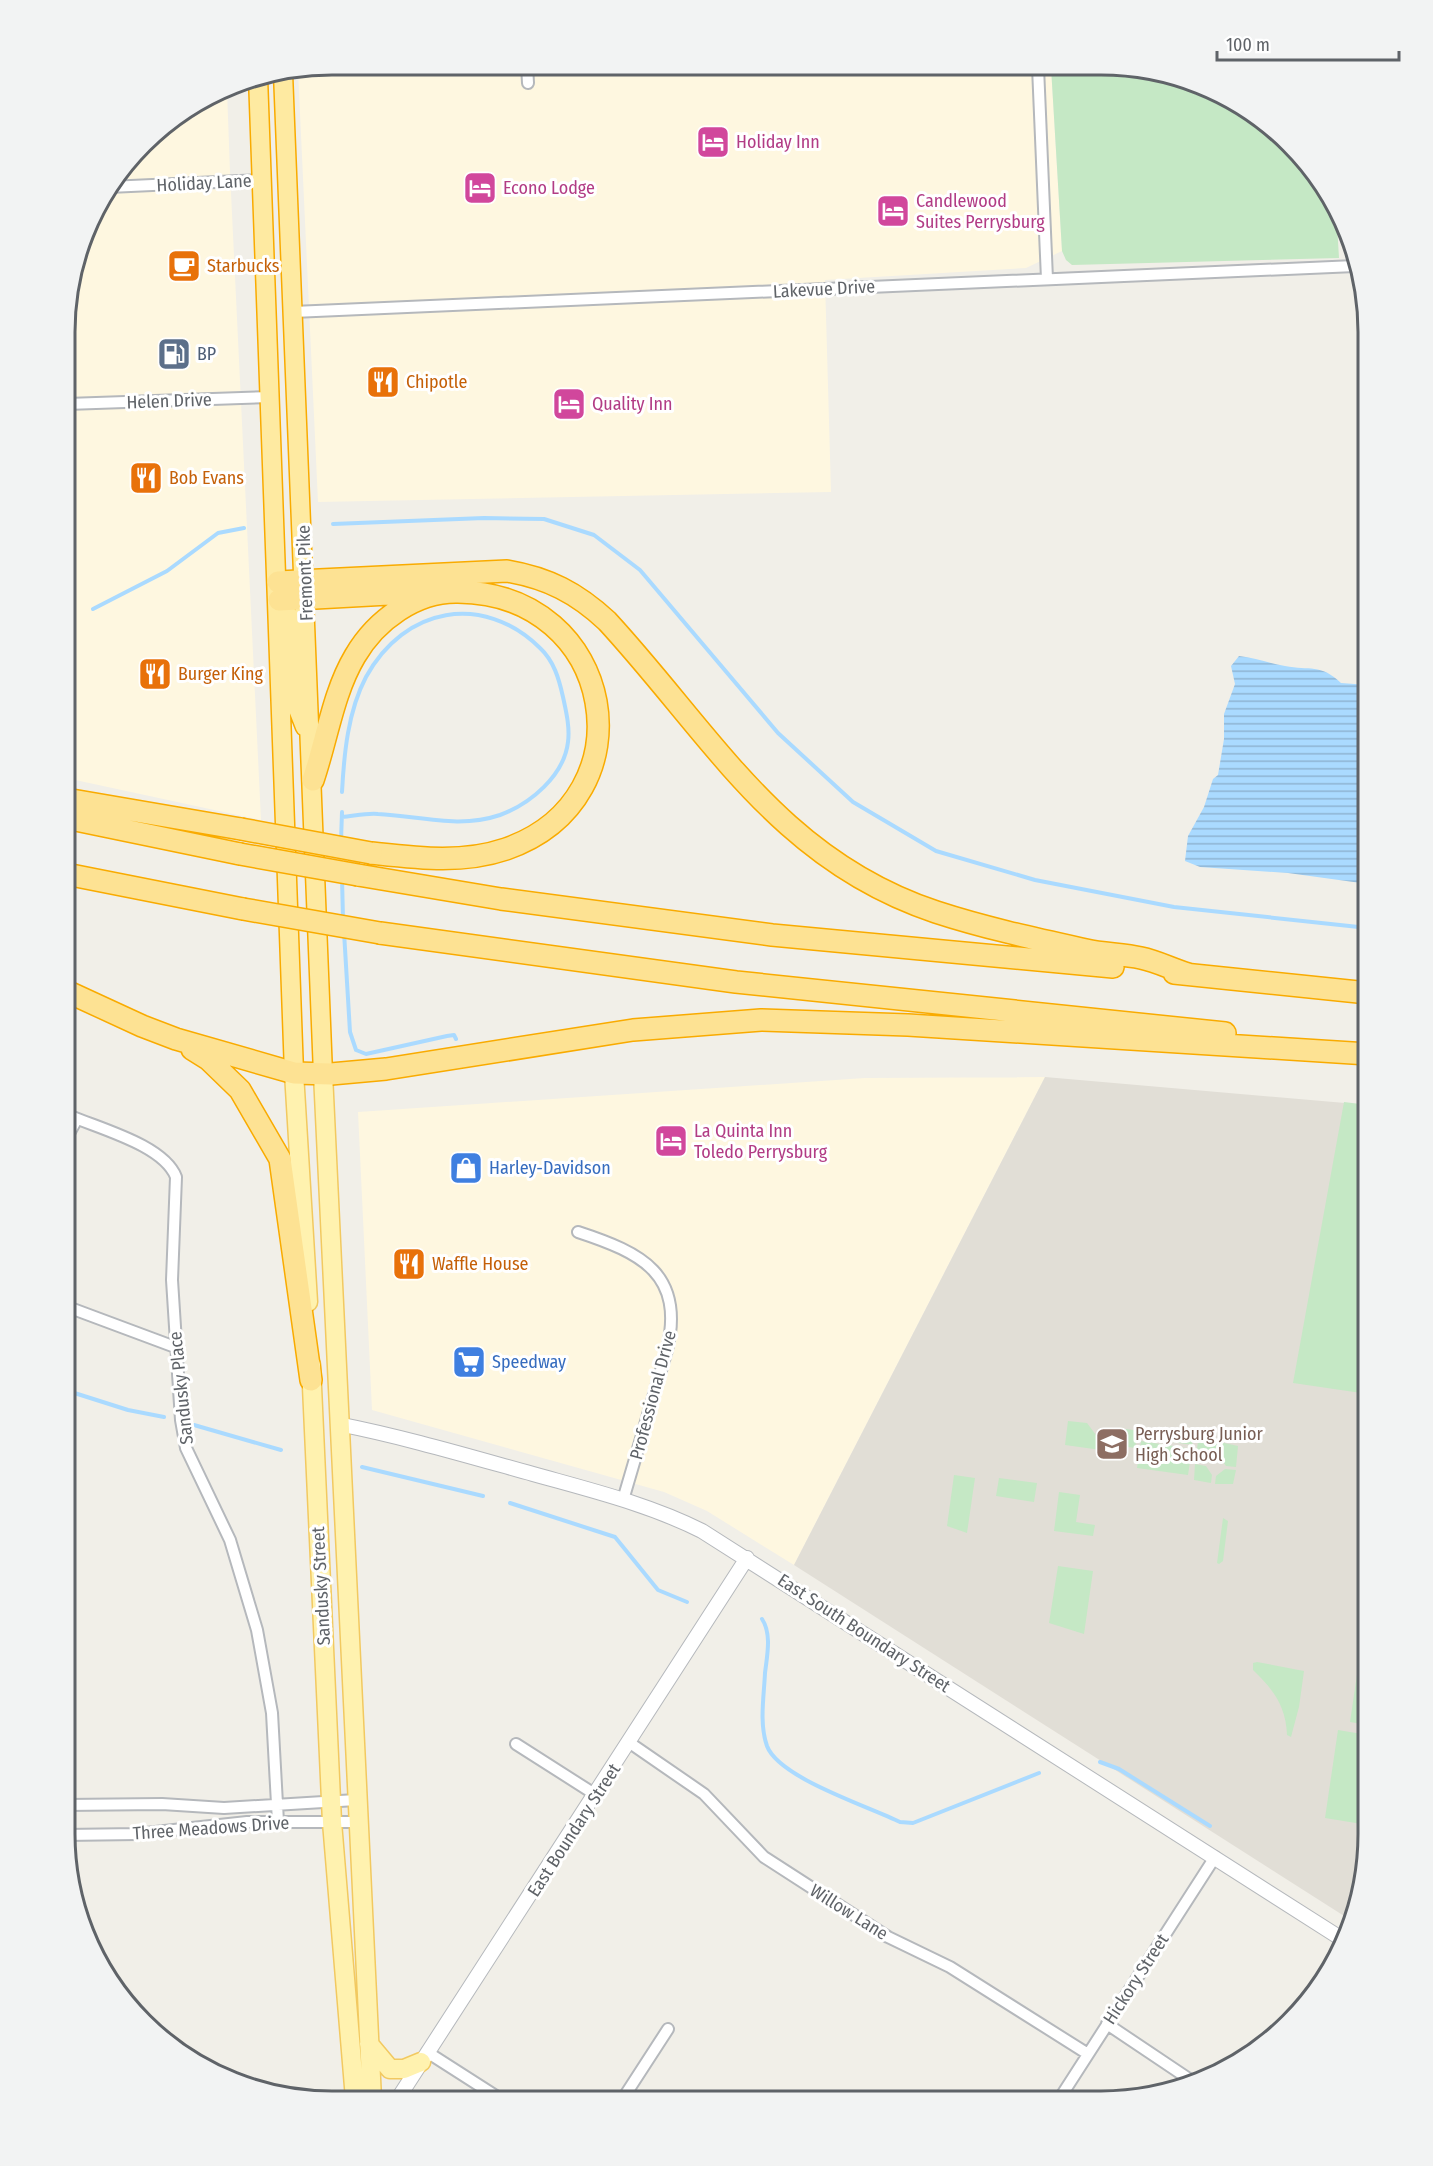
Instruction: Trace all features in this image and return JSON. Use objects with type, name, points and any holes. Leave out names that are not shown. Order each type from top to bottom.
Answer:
[{"type":"highway","points":[[284,99],[291,78]]},
{"type":"highway","name":"Fremont Pike","points":[[283,80],[312,746],[323,1074]]},
{"type":"highway","name":"Fremont Pike","points":[[258,86],[294,1073]]},
{"type":"highway","points":[[312,746],[296,704],[292,622],[278,591],[507,571],[556,584],[579,598],[607,621],[748,788],[801,838],[830,860],[894,895],[935,911],[1089,950],[1142,958],[1188,974]]},
{"type":"highway","points":[[75,801],[371,853],[445,859],[472,857],[508,848],[540,831],[567,807],[587,776],[597,741],[596,698],[584,663],[563,633],[542,616],[519,603],[492,595],[437,591],[305,589]]},
{"type":"highway","points":[[313,780],[332,713],[355,655],[378,626],[403,607],[437,591]]},
{"type":"highway","points":[[75,820],[357,876],[512,901],[749,932],[1358,992]]},
{"type":"highway","points":[[75,876],[380,933],[736,982],[1358,1046]]},
{"type":"highway","points":[[75,995],[176,1039],[294,1073],[323,1074],[386,1069],[633,1030],[761,1020],[908,1025],[1358,1052]]},
{"type":"highway","points":[[176,1039],[208,1059],[240,1090],[280,1159],[311,1380]]},
{"type":"main road","name":"Sandusky Street","points":[[294,1073],[304,1214],[332,1822],[354,2091]]},
{"type":"main road","name":"Sandusky Street","points":[[323,1074],[372,2091]]},
{"type":"main road","points":[[304,1214],[318,1252],[325,1394],[328,1411],[339,1424]]},
{"type":"main road","points":[[369,2044],[390,2069],[404,2069],[424,2057]]},
{"type":"street","points":[[528,75],[528,83]]},
{"type":"street","points":[[1038,75],[1047,279]]},
{"type":"street","name":"Holiday Lane","points":[[119,187],[262,180]]},
{"type":"street","name":"Lakevue Drive","points":[[293,312],[1349,266]]},
{"type":"street","name":"Helen Drive","points":[[75,404],[271,397]]},
{"type":"street","points":[[75,1123],[77,1119]]},
{"type":"street","name":"Sandusky Place","points":[[77,1119],[153,1152],[174,1171],[176,1186],[172,1280],[175,1347],[186,1448],[230,1540],[262,1653],[272,1713],[278,1822]]},
{"type":"street","name":"Professional Drive","points":[[578,1232],[608,1242],[641,1260],[662,1280],[672,1303],[673,1326],[623,1500]]},
{"type":"street","points":[[75,1310],[175,1347]]},
{"type":"street","name":"East South Boundary Street","points":[[339,1424],[390,1434],[623,1500],[677,1518],[747,1558],[1337,1936]]},
{"type":"street","name":"East Boundary Street","points":[[403,2091],[630,1743],[747,1558]]},
{"type":"street","name":"Willow Lane","points":[[630,1743],[704,1794],[764,1857],[888,1937],[950,1967],[1088,2054]]},
{"type":"street","points":[[516,1744],[596,1795]]},
{"type":"street","name":"Three Meadows Drive","points":[[75,1805],[162,1804],[224,1808],[356,1800]]},
{"type":"street","name":"Three Meadows Drive","points":[[75,1835],[136,1834],[220,1824],[357,1822]]},
{"type":"street","name":"Hickory Street","points":[[1064,2091],[1215,1857]]},
{"type":"street","points":[[1107,2024],[1185,2077]]},
{"type":"street","points":[[628,2091],[668,2029]]},
{"type":"street","points":[[424,2057],[486,2091]]},
{"type":"shaded area","points":[[332,75],[1051,75],[1062,251],[1026,268],[825,280],[831,492],[318,502],[298,77]]},
{"type":"shaded area","points":[[227,97],[230,172],[261,820],[75,780],[75,332],[80,282],[101,218],[128,175],[150,150],[175,128],[203,109]]},
{"type":"shaded area","points":[[1045,1077],[794,1565],[707,1511],[664,1492],[372,1410],[358,1112],[865,1078]]},
{"type":"shaded area","name":"Perrysburg Junior High School","points":[[1045,1077],[1358,1104],[1358,1834],[1356,1868],[1344,1916],[794,1565]]},
{"type":"green space","points":[[1051,75],[1101,75],[1135,77],[1184,89],[1215,101],[1258,128],[1294,162],[1324,203],[1337,232],[1339,258],[1072,265],[1066,260],[1062,251]]},
{"type":"green space","points":[[1344,1102],[1358,1104],[1358,1393],[1293,1383]]},
{"type":"green space","points":[[1068,1421],[1087,1423],[1102,1443],[1101,1450],[1065,1445]]},
{"type":"green space","points":[[1126,1429],[1191,1438],[1193,1445],[1137,1437],[1135,1448],[1107,1444]]},
{"type":"green space","points":[[1201,1439],[1217,1442],[1215,1456],[1206,1462],[1195,1461],[1198,1442]]},
{"type":"green space","points":[[1141,1441],[1192,1449],[1188,1475],[1137,1468]]},
{"type":"green space","points":[[1220,1442],[1238,1446],[1236,1467],[1226,1466],[1219,1456]]},
{"type":"green space","points":[[1195,1464],[1206,1466],[1212,1475],[1211,1483],[1194,1480]]},
{"type":"green space","points":[[1225,1469],[1236,1470],[1233,1484],[1215,1484],[1216,1476]]},
{"type":"green space","points":[[954,1475],[975,1478],[967,1533],[947,1526]]},
{"type":"green space","points":[[999,1478],[1037,1483],[1034,1502],[996,1496]]},
{"type":"green space","points":[[1059,1492],[1080,1495],[1076,1522],[1095,1525],[1093,1536],[1054,1531]]},
{"type":"green space","points":[[1223,1518],[1228,1521],[1223,1561],[1219,1564],[1217,1563]]},
{"type":"green space","points":[[1058,1566],[1093,1571],[1084,1634],[1049,1623]]},
{"type":"green space","points":[[1253,1663],[1304,1671],[1299,1707],[1291,1737],[1287,1735],[1284,1715],[1277,1699],[1267,1684],[1253,1670]]},
{"type":"green space","points":[[1358,1668],[1358,1723],[1350,1722]]},
{"type":"green space","points":[[1338,1730],[1358,1733],[1358,1823],[1325,1818]]},
{"type":"water","points":[[1239,656],[1285,666],[1321,670],[1341,683],[1358,684],[1358,883],[1288,873],[1200,867],[1185,861],[1188,836],[1204,807],[1213,779],[1218,775],[1224,739],[1224,714],[1235,684],[1231,666]]},
{"type":"waterway","points":[[333,524],[484,518],[544,519],[594,535],[640,570],[778,733],[853,802],[936,851],[1035,880],[1174,907],[1358,927]]},
{"type":"waterway","points":[[93,609],[167,571],[218,533],[244,528]]},
{"type":"waterway","points":[[342,792],[348,733],[360,690],[382,653],[401,635],[423,622],[446,615],[470,614],[494,619],[518,630],[540,648],[549,659],[558,677],[563,697],[568,725],[568,742],[560,766],[553,777],[534,796],[500,815],[469,821],[374,814],[342,817]]},
{"type":"waterway","points":[[341,841],[342,812]]},
{"type":"waterway","points":[[342,878],[343,919]]},
{"type":"waterway","points":[[344,932],[350,1032],[356,1050],[366,1054],[447,1036],[454,1035],[456,1039]]},
{"type":"waterway","points":[[75,1393],[128,1410],[164,1417]]},
{"type":"waterway","points":[[194,1425],[281,1450]]},
{"type":"waterway","points":[[362,1467],[483,1496]]},
{"type":"waterway","points":[[510,1503],[615,1537],[658,1590],[687,1602]]},
{"type":"waterway","points":[[762,1619],[768,1638],[763,1709],[763,1728],[767,1746],[775,1758],[806,1780],[900,1822],[913,1823],[1039,1773]]},
{"type":"waterway","points":[[1100,1762],[1119,1769],[1210,1826]]},
{"type":"place","name":"Holiday Inn","points":[[713,142]]},
{"type":"place","name":"Econo Lodge","points":[[480,188]]},
{"type":"place","name":"Candlewood Suites Perrysburg","points":[[893,211]]},
{"type":"place","name":"Starbucks","points":[[184,266]]},
{"type":"place","name":"BP","points":[[174,354]]},
{"type":"place","name":"Chipotle","points":[[383,382]]},
{"type":"place","name":"Quality Inn","points":[[569,404]]},
{"type":"place","name":"Bob Evans","points":[[146,478]]},
{"type":"place","name":"Burger King","points":[[155,674]]},
{"type":"place","name":"La Quinta Inn Toledo Perrysburg","points":[[671,1141]]},
{"type":"place","name":"Harley-Davidson","points":[[466,1168]]},
{"type":"place","name":"Waffle House","points":[[409,1264]]},
{"type":"place","name":"Speedway","points":[[469,1362]]},
{"type":"place","name":"Perrysburg Junior High School","points":[[1112,1444]]}]
